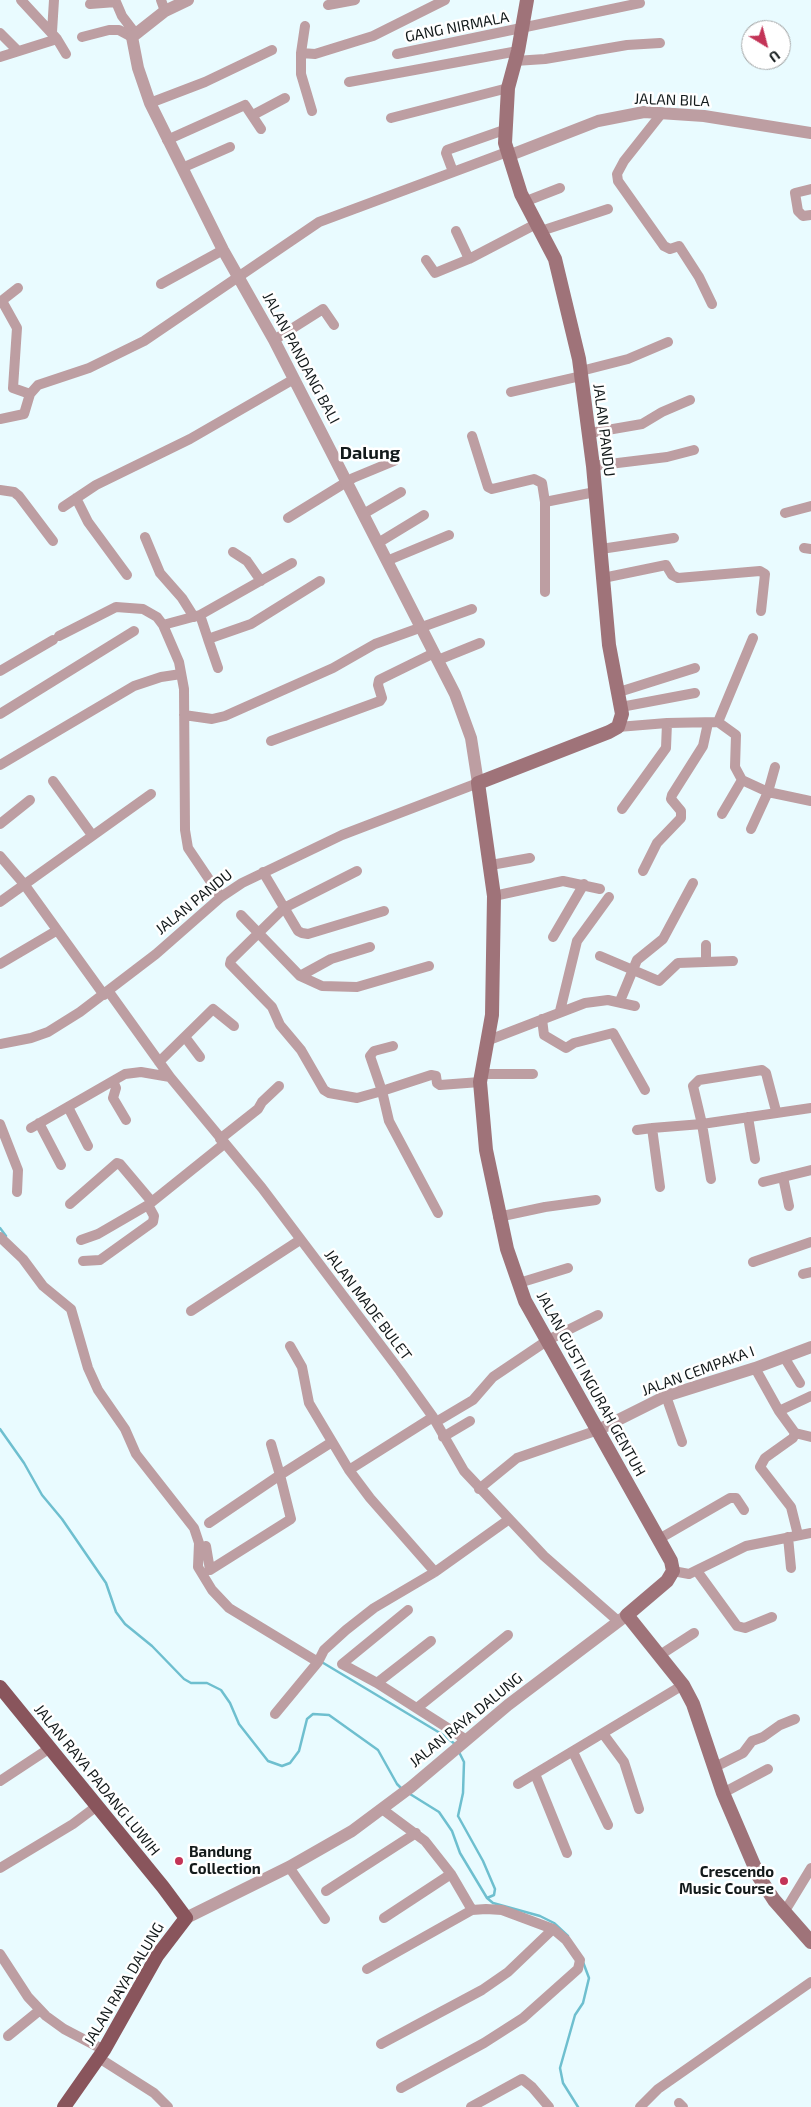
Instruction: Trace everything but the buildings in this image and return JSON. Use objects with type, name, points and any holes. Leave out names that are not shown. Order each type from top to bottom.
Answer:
[{"type":"main road","name":"JALAN PANDU","points":[[478,785],[618,727],[622,720],[619,692],[609,645],[590,433],[581,373],[555,260],[524,202],[508,154],[504,130],[508,88],[527,0]]},
{"type":"main road","name":"JALAN GUSTI NGURAH GENTUH","points":[[478,785],[494,896],[495,955],[489,1040],[481,1078],[486,1150],[498,1216],[525,1301],[659,1539],[671,1561],[673,1571]]},
{"type":"main road","points":[[673,1571],[663,1586],[622,1618],[660,1654],[683,1685],[693,1704],[723,1793],[759,1877],[766,1890],[811,1942]]},
{"type":"main road","name":"JALAN RAYA PADANG LUWIH","points":[[0,1687],[186,1918]]},
{"type":"main road","name":"JALAN RAYA DALUNG","points":[[64,2107],[101,2054],[157,1956],[186,1918]]},
{"type":"street","points":[[21,0],[55,36],[66,54]]},
{"type":"street","points":[[54,0],[55,36]]},
{"type":"street","points":[[133,35],[163,6],[188,0]]},
{"type":"street","points":[[328,5],[355,0]]},
{"type":"street","points":[[301,53],[315,54],[373,36],[445,0]]},
{"type":"street","points":[[90,4],[116,2],[133,35]]},
{"type":"street","name":"GANG NIRMALA","points":[[397,54],[640,3]]},
{"type":"street","points":[[305,26],[301,53],[302,80],[312,111]]},
{"type":"street","points":[[82,37],[109,30],[119,30],[133,35]]},
{"type":"street","points":[[0,33],[18,51]]},
{"type":"street","name":"JALAN PANDANG BALI","points":[[133,35],[136,61],[150,103],[167,140],[223,250],[274,340],[347,483],[389,560],[464,714],[471,738],[478,785]]},
{"type":"street","points":[[0,57],[55,36]]},
{"type":"street","points":[[349,82],[516,56],[545,59],[627,45],[660,43]]},
{"type":"street","points":[[150,103],[205,82],[272,50]]},
{"type":"street","points":[[391,118],[508,88]]},
{"type":"street","points":[[253,115],[285,98]]},
{"type":"street","points":[[167,140],[245,105],[261,129]]},
{"type":"street","name":"JALAN BILA","points":[[508,154],[616,116],[644,112],[704,116],[811,133]]},
{"type":"street","points":[[662,113],[628,154],[618,174],[618,181],[664,246],[670,249],[679,246],[699,277],[712,304]]},
{"type":"street","points":[[452,169],[446,153],[448,150],[504,130]]},
{"type":"street","points":[[182,168],[230,147]]},
{"type":"street","points":[[0,419],[24,414],[30,394],[38,385],[88,368],[127,350],[240,278],[305,230],[327,218],[508,154]]},
{"type":"street","points":[[524,202],[560,188]]},
{"type":"street","points":[[811,189],[795,193],[798,210],[803,216],[811,215]]},
{"type":"street","points":[[426,260],[435,273],[538,228],[608,209]]},
{"type":"street","points":[[456,231],[469,259]]},
{"type":"street","points":[[161,284],[223,250]]},
{"type":"street","points":[[18,288],[1,302],[17,328],[13,388],[30,394]]},
{"type":"street","points":[[274,340],[323,309],[334,325]]},
{"type":"street","points":[[511,392],[628,359],[668,342]]},
{"type":"street","points":[[63,507],[96,485],[190,439],[294,379]]},
{"type":"street","points":[[590,433],[642,424],[662,412],[690,400]]},
{"type":"street","points":[[472,436],[488,487],[492,489],[537,480],[543,485],[545,502],[545,592]]},
{"type":"street","points":[[593,466],[667,457],[694,450]]},
{"type":"street","points":[[288,518],[347,483],[394,461]]},
{"type":"street","points":[[0,490],[14,492],[19,496],[53,541]]},
{"type":"street","points":[[365,514],[401,492]]},
{"type":"street","points":[[545,502],[596,492]]},
{"type":"street","points":[[76,498],[88,522],[127,575]]},
{"type":"street","points":[[784,513],[811,506]]},
{"type":"street","points":[[378,542],[424,515]]},
{"type":"street","points":[[389,560],[449,535]]},
{"type":"street","points":[[146,538],[160,573],[197,616],[208,639],[218,668]]},
{"type":"street","points":[[601,549],[674,538]]},
{"type":"street","points":[[233,552],[247,561],[261,581]]},
{"type":"street","points":[[163,625],[197,616],[292,563]]},
{"type":"street","points":[[603,578],[666,565],[672,576],[678,578],[760,571],[765,574],[761,611]]},
{"type":"street","points":[[208,639],[251,624],[320,581]]},
{"type":"street","points":[[0,671],[56,638],[116,607],[144,609],[157,617],[163,625],[176,654],[184,689],[185,830],[188,848],[222,897]]},
{"type":"street","points":[[184,715],[212,718],[225,716],[333,668],[368,647],[472,609]]},
{"type":"street","points":[[0,714],[134,631]]},
{"type":"street","points":[[643,871],[657,843],[681,818],[681,811],[671,799],[672,795],[704,746],[713,722],[753,638]]},
{"type":"street","points":[[271,741],[380,701],[382,697],[378,683],[381,679],[436,656],[480,643]]},
{"type":"street","points":[[619,692],[695,668]]},
{"type":"street","points":[[0,765],[134,686],[161,677],[181,674]]},
{"type":"street","points":[[621,707],[695,693]]},
{"type":"street","points":[[618,727],[713,722],[730,729],[737,740],[736,767],[742,780],[768,792],[811,801]]},
{"type":"street","points":[[622,809],[666,748],[667,723]]},
{"type":"street","points":[[751,829],[768,792],[775,767]]},
{"type":"street","points":[[722,814],[742,780]]},
{"type":"street","points":[[53,781],[92,835]]},
{"type":"street","name":"JALAN PANDU","points":[[0,1044],[31,1038],[48,1032],[106,993],[156,954],[222,897],[262,872],[400,811],[478,785]]},
{"type":"street","points":[[0,902],[151,794]]},
{"type":"street","points":[[0,824],[30,800]]},
{"type":"street","name":"JALAN MADE BULET","points":[[0,856],[24,884],[56,931],[170,1077],[262,1188],[434,1419],[458,1464],[508,1520],[559,1570],[622,1618]]},
{"type":"street","points":[[491,865],[530,858]]},
{"type":"street","points":[[357,870],[284,908],[257,933],[232,960],[231,965],[272,1007],[280,1025],[301,1050],[324,1090],[332,1094],[357,1098],[431,1075],[436,1076],[440,1085],[481,1078],[533,1074]]},
{"type":"street","points":[[262,872],[298,931],[305,934],[384,911]]},
{"type":"street","points":[[494,896],[563,881],[584,884],[600,889]]},
{"type":"street","points":[[620,1001],[632,971],[641,956],[663,939],[693,883]]},
{"type":"street","points":[[553,937],[584,884]]},
{"type":"street","points":[[560,1011],[575,946],[609,897]]},
{"type":"street","points":[[240,916],[300,976],[322,986],[344,988],[366,985],[429,966]]},
{"type":"street","points":[[0,964],[56,931]]},
{"type":"street","points":[[706,945],[706,962]]},
{"type":"street","points":[[300,976],[331,959],[370,947]]},
{"type":"street","points":[[600,956],[659,981],[675,964],[734,961]]},
{"type":"street","points":[[489,1040],[560,1011],[597,1001],[620,1001],[635,1006]]},
{"type":"street","points":[[159,1062],[213,1009],[234,1026]]},
{"type":"street","points":[[542,1019],[544,1035],[566,1048],[574,1043],[613,1033],[644,1090]]},
{"type":"street","points":[[185,1037],[200,1057]]},
{"type":"street","points":[[393,1046],[374,1051],[370,1056],[382,1091],[389,1121],[438,1213]]},
{"type":"street","points":[[711,1179],[702,1124],[693,1088],[699,1080],[762,1070],[766,1073],[776,1112]]},
{"type":"street","points":[[61,1165],[35,1126],[125,1074],[136,1072],[170,1077]]},
{"type":"street","points":[[113,1081],[116,1088],[113,1098],[126,1120]]},
{"type":"street","points":[[81,1240],[98,1234],[150,1204],[258,1109],[264,1100],[279,1086]]},
{"type":"street","points":[[68,1108],[88,1146]]},
{"type":"street","points":[[637,1130],[702,1124],[811,1108]]},
{"type":"street","points":[[748,1117],[755,1159]]},
{"type":"street","points":[[0,1124],[18,1170],[17,1192]]},
{"type":"street","points":[[652,1128],[660,1186]]},
{"type":"street","points":[[70,1204],[117,1163],[120,1164],[150,1204],[154,1216],[153,1222],[100,1260],[83,1261]]},
{"type":"street","points":[[763,1182],[811,1170]]},
{"type":"street","points":[[783,1177],[789,1206]]},
{"type":"street","points":[[498,1216],[596,1200]]},
{"type":"street","points":[[1,1240],[22,1259],[40,1283],[71,1309],[88,1368],[98,1390],[125,1428],[136,1454],[194,1528],[199,1543],[198,1566],[212,1590],[229,1608],[318,1662]]},
{"type":"street","points":[[191,1311],[300,1240]]},
{"type":"street","points":[[753,1262],[779,1251],[811,1242]]},
{"type":"street","points":[[519,1283],[568,1268]]},
{"type":"street","points":[[349,1470],[434,1419],[473,1400],[494,1377],[548,1340],[598,1315]]},
{"type":"street","points":[[290,1346],[302,1367],[308,1403],[349,1470],[370,1498],[435,1572]]},
{"type":"street","name":"JALAN CEMPAKA I","points":[[598,1430],[666,1396],[755,1368],[811,1347]]},
{"type":"street","points":[[784,1356],[800,1383]]},
{"type":"street","points":[[755,1368],[779,1411],[795,1433],[811,1437]]},
{"type":"street","points":[[666,1396],[682,1442]]},
{"type":"street","points":[[779,1411],[811,1396]]},
{"type":"street","points":[[443,1437],[470,1421]]},
{"type":"street","points":[[479,1489],[517,1458],[598,1430]]},
{"type":"street","points":[[791,1568],[793,1536],[791,1506],[760,1467],[765,1458],[792,1438],[795,1433]]},
{"type":"street","points":[[209,1523],[332,1442]]},
{"type":"street","points":[[206,1546],[210,1570],[291,1519],[271,1444]]},
{"type":"street","points":[[659,1539],[730,1498],[736,1498],[744,1510]]},
{"type":"street","points":[[275,1714],[318,1662],[324,1650],[331,1643],[374,1608],[435,1572],[508,1520]]},
{"type":"street","points":[[673,1571],[685,1575],[697,1571],[746,1546],[811,1533]]},
{"type":"street","points":[[697,1571],[737,1626],[745,1628],[772,1617]]},
{"type":"street","points":[[408,1610],[342,1664],[377,1683],[465,1739]]},
{"type":"street","name":"JALAN RAYA DALUNG","points":[[186,1918],[335,1842],[382,1809],[465,1739],[622,1618]]},
{"type":"street","points":[[660,1654],[694,1633]]},
{"type":"street","points":[[417,1708],[508,1635]]},
{"type":"street","points":[[377,1683],[431,1641]]},
{"type":"street","points":[[518,1784],[683,1685]]},
{"type":"street","points":[[715,1767],[743,1753],[752,1741],[795,1719]]},
{"type":"street","points":[[604,1734],[624,1762],[639,1808]]},
{"type":"street","points":[[0,1782],[50,1748]]},
{"type":"street","points":[[573,1752],[608,1825]]},
{"type":"street","points":[[723,1793],[768,1769]]},
{"type":"street","points":[[535,1774],[567,1852]]},
{"type":"street","points":[[0,1868],[73,1824],[97,1806]]},
{"type":"street","points":[[382,1809],[416,1833],[435,1853],[451,1874],[472,1910]]},
{"type":"street","points":[[326,1891],[416,1833]]},
{"type":"street","points":[[289,1867],[325,1919]]},
{"type":"street","points":[[783,1909],[788,1906],[811,1868]]},
{"type":"street","points":[[384,1918],[451,1874]]},
{"type":"street","points":[[367,1969],[472,1910],[502,1910],[553,1929],[566,1940],[578,1956],[581,1964],[578,1969],[512,2026],[401,2088]]},
{"type":"street","points":[[381,2044],[482,1990],[508,1972],[553,1929]]},
{"type":"street","points":[[0,1954],[40,2010],[154,2093],[168,2107]]},
{"type":"street","points":[[640,2107],[658,2090],[811,1982]]},
{"type":"street","points":[[8,2036],[40,2010]]},
{"type":"street","points":[[471,2107],[522,2080],[532,2087],[549,2107]]},
{"type":"waterway","points":[[0,1228],[6,1236]]},
{"type":"waterway","points":[[0,1429],[24,1463],[42,1495],[62,1519],[106,1583],[116,1612],[125,1624],[152,1646],[184,1679],[191,1683],[207,1683],[221,1690],[230,1703],[239,1724],[268,1761],[282,1766],[290,1763],[299,1751],[307,1719],[313,1714],[329,1715],[378,1750],[401,1788]]},
{"type":"waterway","points":[[320,1661],[445,1736],[456,1745]]},
{"type":"waterway","points":[[459,1752],[464,1762],[463,1793],[458,1816],[483,1861],[495,1889],[494,1895],[487,1898]]},
{"type":"waterway","points":[[410,1794],[439,1812],[452,1831],[460,1853],[487,1898],[493,1903],[540,1916],[554,1923],[568,1936]]},
{"type":"waterway","points":[[578,2107],[563,2083],[560,2068],[575,2015],[583,2003],[589,1978],[583,1962]]},
{"type":"place","name":"Bandung Collection","points":[[179,1861]]},
{"type":"place","name":"Crescendo Music Course","points":[[784,1881]]},
{"type":"district","name":"Dalung","points":[[370,453]]}]
